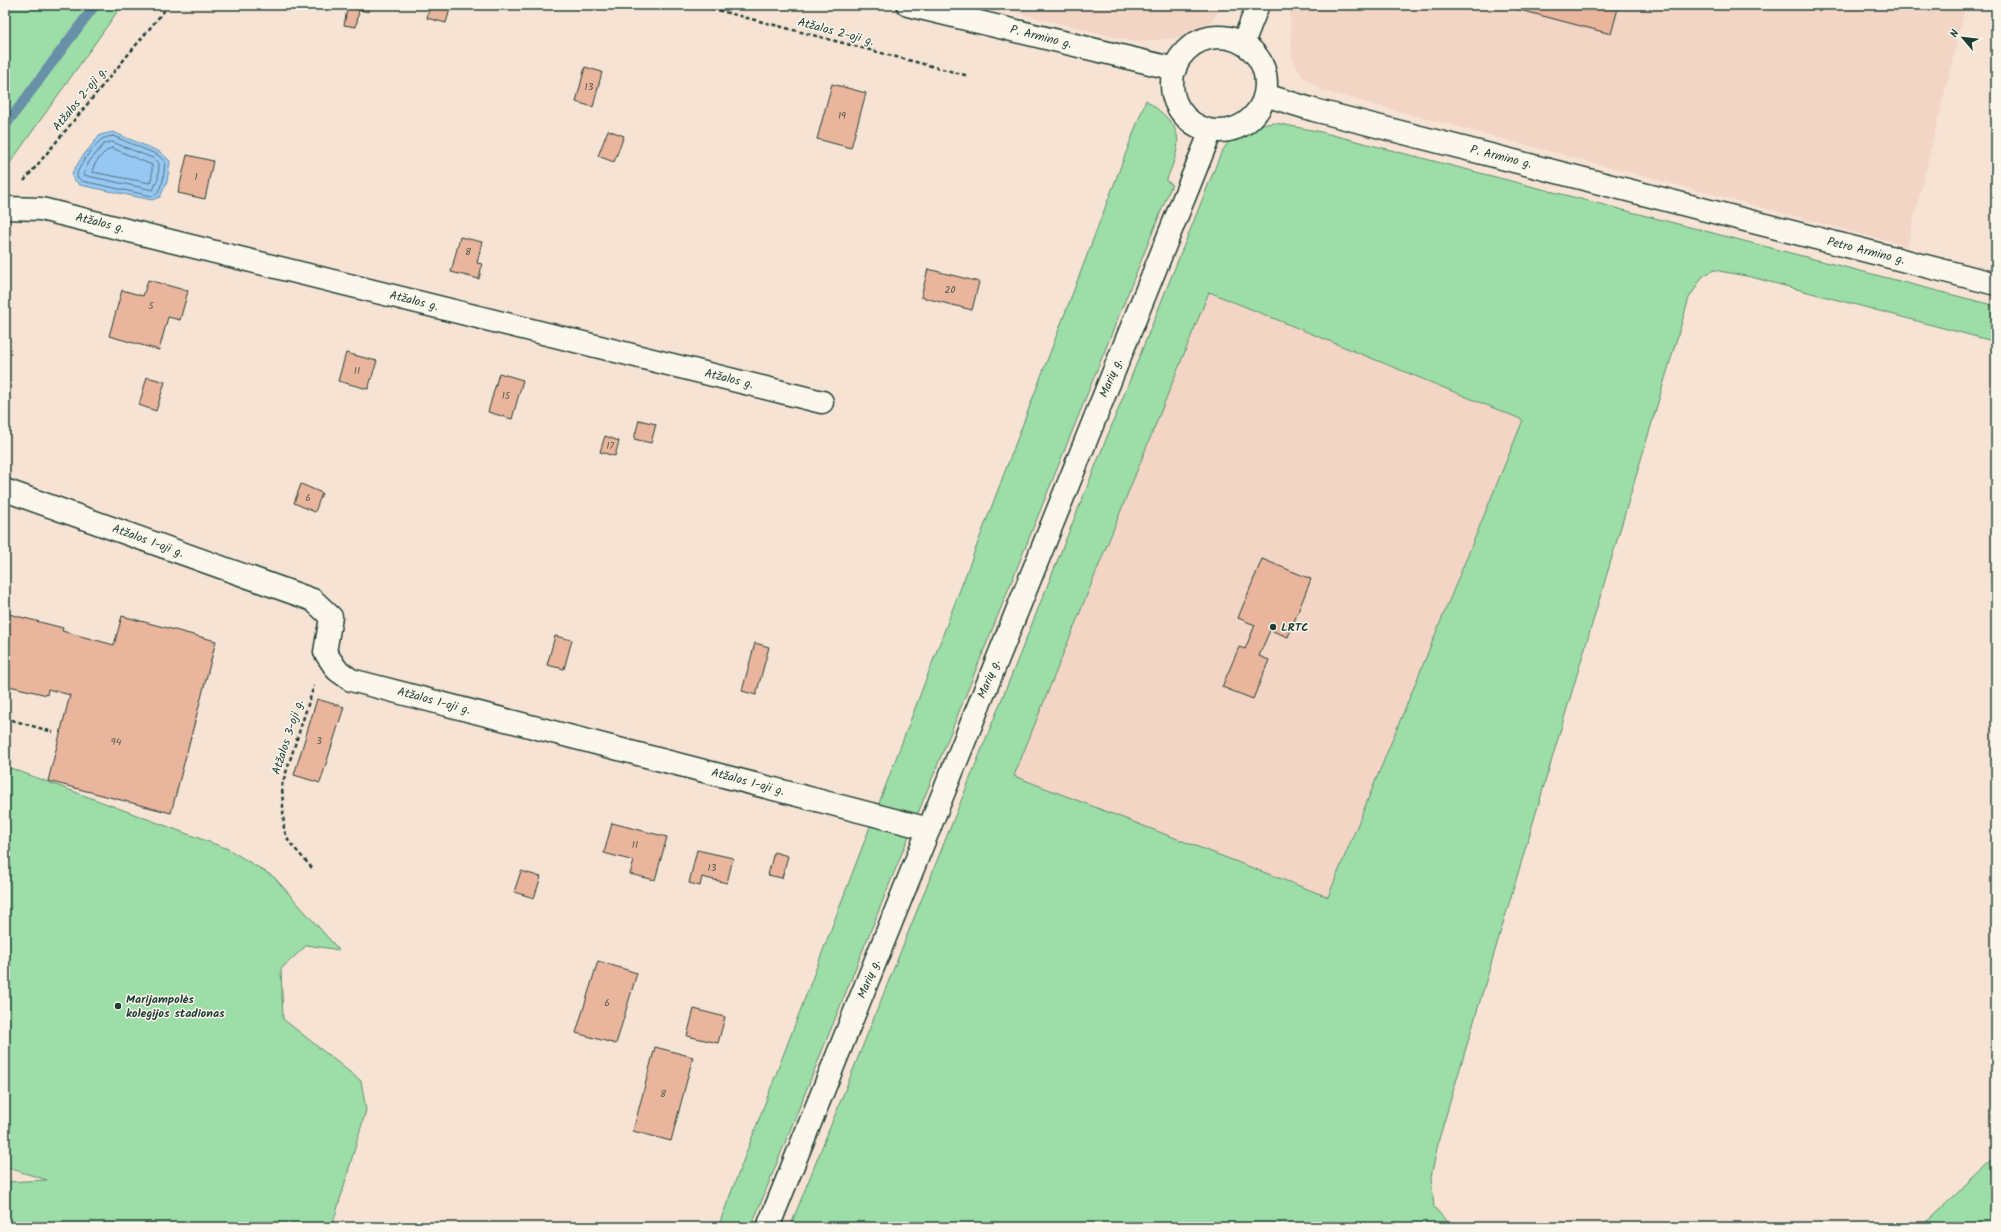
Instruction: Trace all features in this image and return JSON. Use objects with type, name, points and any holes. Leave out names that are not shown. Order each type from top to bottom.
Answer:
[{"type":"street","name":"P. Armino g.","points":[[908,5],[1174,69]]},
{"type":"street","points":[[1243,43],[1258,5]]},
{"type":"street","points":[[1210,37],[1227,37],[1243,43],[1254,52],[1263,65],[1266,80],[1265,95],[1260,108],[1251,119],[1245,123],[1225,131],[1211,131],[1196,125],[1181,110],[1175,101],[1172,85],[1174,69],[1182,55],[1195,44],[1210,37]]},
{"type":"street","name":"P. Armino g.","points":[[1265,95],[1314,110],[1562,172],[1736,219]]},
{"type":"street","name":"Marių g.","points":[[768,1227],[1211,131]]},
{"type":"street","name":"Atžalos g.","points":[[5,208],[41,209],[822,402]]},
{"type":"street","name":"Petro Armino g.","points":[[1736,219],[1996,284]]},
{"type":"street","name":"Atžalos 1-oji g.","points":[[5,490],[313,600],[331,618],[325,652],[337,670],[351,680],[929,829]]},
{"type":"path","name":"Atžalos 2-oji g.","points":[[20,186],[169,5]]},
{"type":"path","name":"Atžalos 2-oji g.","points":[[698,5],[969,76]]},
{"type":"path","name":"Atžalos 3-oji g.","points":[[312,868],[289,842],[284,830],[282,785],[325,652]]},
{"type":"path","points":[[5,718],[53,732]]},
{"type":"shaded area","points":[[986,5],[1224,5],[1211,21],[1185,37],[1135,42]]},
{"type":"shaded area","points":[[1290,5],[1966,5],[1907,246],[1323,91],[1302,76],[1292,58]]},
{"type":"shaded area","points":[[1209,292],[1523,420],[1328,897],[1014,777]]},
{"type":"green space","points":[[5,5],[122,5],[5,170]]},
{"type":"green space","points":[[1146,100],[1167,118],[1174,126],[1177,134],[1178,143],[1176,154],[1166,181],[1172,184],[751,1227],[718,1227]]},
{"type":"green space","points":[[1275,123],[1317,131],[1996,306],[1996,342],[1751,277],[1714,270],[1703,276],[1689,298],[1439,1139],[1431,1177],[1434,1207],[1452,1227],[790,1227],[1221,153],[1237,133],[1249,127]],"holes":[[[1209,292],[1523,420],[1328,897],[1014,776]]]},
{"type":"green space","points":[[5,766],[228,849],[274,877],[339,950],[307,945],[281,969],[283,1019],[361,1081],[366,1110],[332,1227],[5,1227],[5,1182],[47,1180],[5,1167]]},
{"type":"green space","points":[[1996,1157],[1996,1227],[1921,1227]]},
{"type":"water","points":[[113,132],[160,152],[170,161],[167,182],[160,197],[152,200],[80,185],[73,179],[72,173],[82,157],[100,135]]},
{"type":"building","points":[[348,5],[370,5],[369,12],[359,10],[356,27],[344,25]]},
{"type":"building","points":[[430,5],[451,5],[446,23],[427,18]]},
{"type":"building","points":[[1501,5],[1619,5],[1611,34]]},
{"type":"building","points":[[585,67],[602,72],[593,107],[576,102]]},
{"type":"building","points":[[832,84],[866,93],[851,148],[817,139]]},
{"type":"building","points":[[608,130],[624,136],[614,162],[598,156]]},
{"type":"building","points":[[187,155],[213,161],[205,199],[178,193]]},
{"type":"building","points":[[460,237],[482,242],[477,263],[482,264],[479,279],[451,272]]},
{"type":"building","points":[[928,269],[979,282],[972,310],[921,297]]},
{"type":"building","points":[[148,280],[188,291],[180,320],[168,317],[159,350],[109,336],[122,290],[143,296]]},
{"type":"building","points":[[346,353],[377,361],[368,389],[338,381]]},
{"type":"building","points":[[499,373],[523,380],[512,419],[488,412]]},
{"type":"building","points":[[147,377],[165,382],[156,411],[139,405]]},
{"type":"building","points":[[639,420],[656,424],[651,443],[634,439]]},
{"type":"building","points":[[605,436],[619,441],[615,456],[600,452]]},
{"type":"building","points":[[301,484],[322,493],[315,512],[294,503]]},
{"type":"building","name":"LRTC","points":[[1262,559],[1311,579],[1288,637],[1270,630],[1259,656],[1269,660],[1253,699],[1222,687],[1239,647],[1245,649],[1255,625],[1238,618]]},
{"type":"building","points":[[5,613],[63,628],[62,631],[114,645],[122,616],[216,641],[171,813],[48,781],[70,695],[48,689],[47,695],[5,685]]},
{"type":"building","points":[[555,636],[572,640],[564,669],[547,665]]},
{"type":"building","points":[[755,643],[769,647],[756,695],[742,691]]},
{"type":"building","points":[[317,699],[344,707],[320,783],[294,775]]},
{"type":"building","points":[[612,823],[667,837],[655,880],[630,874],[634,861],[604,853]]},
{"type":"building","points":[[697,850],[733,858],[727,883],[702,877],[700,886],[689,883]]},
{"type":"building","points":[[774,852],[788,856],[782,878],[768,875]]},
{"type":"building","points":[[521,871],[541,877],[534,898],[514,892]]},
{"type":"building","points":[[598,961],[637,973],[616,1044],[576,1033]]},
{"type":"building","points":[[694,1009],[725,1017],[718,1043],[687,1036]]},
{"type":"building","points":[[655,1047],[693,1057],[671,1141],[633,1131]]},
{"type":"waterway","points":[[5,126],[95,5]]},
{"type":"place","name":"LRTC","points":[[1273,627]]},
{"type":"place","name":"Marijampolės kolegijos stadionas","points":[[118,1006]]}]
